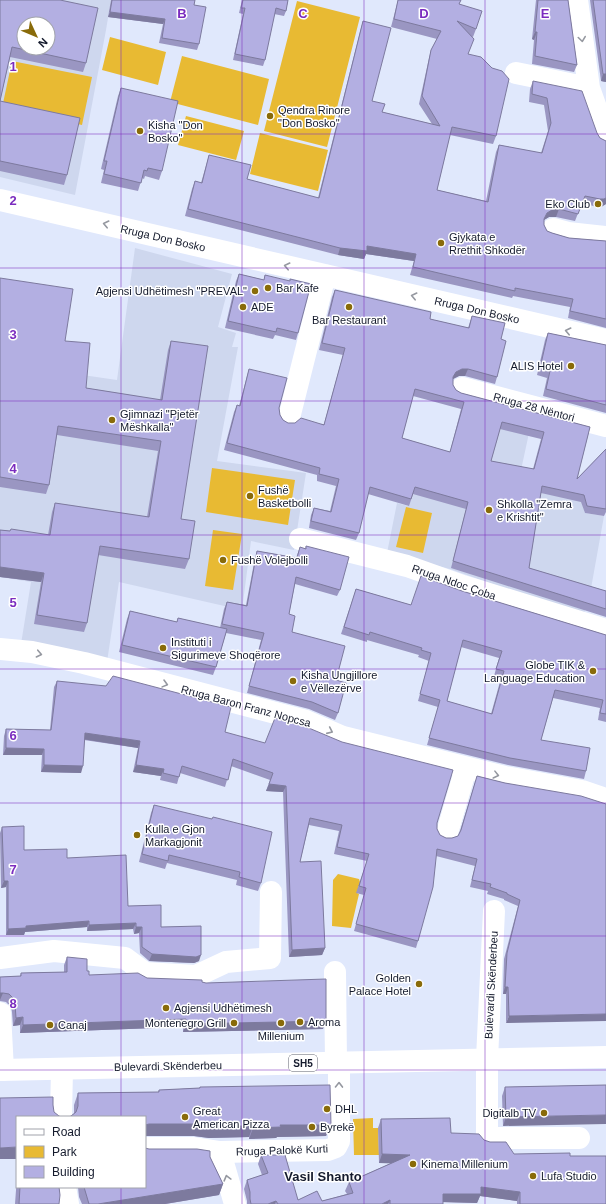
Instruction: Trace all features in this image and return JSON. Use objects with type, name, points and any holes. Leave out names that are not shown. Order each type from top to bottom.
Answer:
[{"type":"street","points":[[577,0],[589,88],[606,136]]},
{"type":"street","points":[[516,73],[589,88]]},
{"type":"street","name":"Rruga Don Bosko","points":[[0,200],[606,340]]},
{"type":"street","points":[[553,229],[568,233],[606,237]]},
{"type":"street","points":[[289,418],[325,275]]},
{"type":"street","name":"Rruga 28 Nëntori","points":[[462,388],[606,426]]},
{"type":"street","name":"Rruga Ndoc Çoba","points":[[300,539],[407,566],[463,586],[606,630]]},
{"type":"street","name":"Rruga Baron Franz Nopcsa","points":[[0,649],[40,654],[159,682],[306,721],[344,737],[504,778],[582,791],[606,799]]},
{"type":"street","points":[[447,833],[466,768]]},
{"type":"street","points":[[0,958],[54,951],[125,958],[145,973],[196,976],[226,962],[270,958],[271,892]]},
{"type":"street","name":"Bulevardi Skënderbeu","points":[[494,911],[487,1059],[487,1138],[579,1138]]},
{"type":"street","points":[[335,972],[337,1063]]},
{"type":"street","points":[[0,1013],[2,1070]]},
{"type":"street","name":"Bulevardi Skënderbeu","points":[[2,1070],[606,1057]]},
{"type":"street","name":"Rruga Palokë Kurti","points":[[235,1204],[220,1152],[328,1150],[336,1148],[339,1141],[337,1063]]},
{"type":"street","points":[[61,1116],[62,1069]]},
{"type":"street","points":[[146,1148],[194,1148],[220,1152]]},
{"type":"street","points":[[66,1188],[68,1204]]},
{"type":"shaded area","points":[[0,0],[111,0],[75,195],[0,177]]},
{"type":"shaded area","name":"Gjimnazi \"Pjetër Mëshkalla\"","points":[[135,248],[232,274],[218,327],[236,333],[232,347],[238,347],[217,461],[306,473],[294,550],[251,541],[242,610],[119,582],[107,662],[21,644],[31,582],[0,577],[0,363],[117,380]]},
{"type":"shaded area","name":"Shkolla \"Zemra e Krishtit\"","points":[[534,410],[521,470],[580,497],[585,513],[604,516],[590,594],[584,613],[523,595],[450,569],[387,553],[397,503],[408,506],[412,494],[449,455]]},
{"type":"green space","points":[[297,1],[360,17],[327,147],[264,131]]},
{"type":"green space","points":[[110,37],[166,52],[158,85],[102,70]]},
{"type":"green space","points":[[182,56],[269,79],[258,125],[170,102]]},
{"type":"green space","points":[[12,61],[92,77],[82,125],[2,108]]},
{"type":"green space","points":[[186,116],[244,131],[236,160],[178,145]]},
{"type":"green space","points":[[260,133],[328,150],[318,191],[250,174]]},
{"type":"green space","name":"Fushë Basketbolli","points":[[212,468],[295,480],[288,525],[206,512]]},
{"type":"green space","points":[[406,507],[432,513],[423,553],[396,547]]},
{"type":"green space","name":"Fushë Volejbolli","points":[[213,530],[242,534],[233,590],[205,586]]},
{"type":"green space","points":[[338,874],[359,879],[360,882],[357,893],[359,894],[351,928],[332,926],[333,880]]},
{"type":"green space","points":[[373,1118],[373,1128],[378,1128],[379,1155],[354,1155],[353,1119]]},
{"type":"building","points":[[0,0],[60,0],[98,8],[86,63],[54,56],[56,56],[56,16],[16,16],[16,48],[12,47],[0,101]]},
{"type":"building","points":[[112,0],[195,0],[194,5],[206,7],[199,44],[162,38],[165,19],[110,12]]},
{"type":"building","points":[[243,0],[288,0],[286,11],[276,8],[265,60],[235,54],[245,8],[241,8]]},
{"type":"building","points":[[398,0],[461,0],[459,4],[482,11],[476,29],[457,21],[474,39],[468,54],[481,57],[492,68],[502,71],[509,79],[496,136],[452,127],[437,190],[488,202],[499,145],[542,153],[551,123],[547,98],[532,94],[533,81],[582,91],[597,133],[600,138],[606,141],[606,198],[600,199],[585,196],[578,214],[559,209],[552,210],[547,213],[544,219],[544,225],[547,231],[569,238],[606,241],[606,319],[570,311],[573,299],[515,288],[515,291],[413,267],[416,254],[367,246],[367,251],[340,248],[188,209],[195,181],[202,183],[209,155],[251,165],[247,179],[319,198],[363,21],[391,28],[372,101],[385,104],[382,112],[440,126],[422,96],[431,50],[441,31],[394,19]]},
{"type":"building","points":[[538,0],[568,0],[577,65],[535,56],[537,32],[535,32]]},
{"type":"building","points":[[593,0],[606,0],[606,74],[603,74]]},
{"type":"building","name":"Kisha \"Don Bosko\"","points":[[121,88],[178,101],[162,171],[148,168],[147,171],[144,170],[141,183],[104,174],[107,161],[104,161]]},
{"type":"building","points":[[0,101],[80,118],[67,175],[0,161]]},
{"type":"building","points":[[239,274],[264,280],[265,275],[311,284],[298,333],[277,328],[276,332],[228,321]]},
{"type":"building","points":[[0,278],[73,289],[65,341],[90,343],[86,388],[162,400],[171,341],[208,346],[181,519],[195,521],[189,559],[100,546],[87,623],[37,615],[44,573],[0,567],[0,530],[10,531],[11,529],[50,535],[55,503],[149,517],[161,441],[58,426],[49,485],[0,477]]},
{"type":"building","points":[[335,290],[431,312],[430,319],[469,328],[472,316],[505,323],[501,339],[506,341],[497,377],[468,369],[462,369],[456,372],[453,377],[453,385],[456,390],[461,393],[590,427],[577,479],[606,449],[606,509],[587,506],[584,495],[542,486],[529,568],[606,591],[606,609],[453,561],[468,502],[415,487],[411,499],[370,487],[359,533],[311,521],[314,508],[331,512],[339,479],[319,474],[320,468],[227,443],[237,405],[240,406],[249,369],[287,378],[279,408],[280,415],[283,420],[288,423],[295,423],[301,418],[324,425],[345,348],[322,343]],"holes":[[[415,389],[464,402],[450,452],[402,438]],[[502,422],[544,432],[534,469],[491,461]]]},
{"type":"building","points":[[548,333],[606,345],[606,405],[546,389],[550,371],[540,368]]},
{"type":"building","points":[[306,546],[349,557],[340,590],[296,577],[289,614],[295,616],[292,632],[345,646],[336,680],[346,683],[338,713],[312,702],[249,686],[264,633],[222,624],[227,602],[247,606],[257,551],[297,558],[300,547],[306,549]]},
{"type":"building","points":[[421,576],[462,591],[606,635],[606,714],[600,713],[603,700],[555,690],[541,740],[590,748],[586,771],[510,758],[429,738],[440,700],[420,694],[431,653],[421,650],[422,648],[370,632],[369,635],[344,627],[356,589],[411,605]],"holes":[[[463,640],[502,651],[496,669],[504,671],[492,714],[447,701]]]},
{"type":"building","name":"Instituti i Sigurimeve Shoqërore","points":[[130,611],[177,622],[178,618],[227,629],[216,667],[122,645]]},
{"type":"building","points":[[113,676],[231,707],[225,732],[265,743],[275,718],[304,726],[342,742],[453,770],[437,823],[437,829],[440,835],[446,838],[458,836],[461,830],[477,776],[505,783],[581,796],[606,804],[606,1014],[509,1016],[508,987],[505,987],[507,953],[520,900],[507,893],[490,887],[491,884],[472,880],[477,859],[437,849],[433,887],[418,941],[356,924],[366,888],[359,886],[369,854],[337,847],[342,825],[310,818],[300,862],[321,861],[325,948],[292,950],[286,786],[269,784],[273,773],[233,759],[228,780],[182,766],[179,777],[163,773],[164,769],[136,765],[140,741],[85,733],[83,766],[44,765],[44,749],[6,748],[6,729],[51,730],[57,681],[106,686]]},
{"type":"building","points":[[154,805],[212,819],[213,817],[272,832],[261,883],[239,877],[240,872],[169,855],[168,861],[142,854]]},
{"type":"building","points":[[24,826],[24,850],[67,849],[67,858],[126,855],[128,906],[161,905],[161,927],[201,926],[201,955],[196,957],[152,954],[142,947],[142,927],[136,927],[136,923],[89,925],[89,921],[26,926],[26,928],[8,929],[8,881],[4,881],[2,827]]},
{"type":"building","points":[[67,957],[87,959],[87,971],[89,971],[89,975],[138,973],[147,978],[202,980],[202,982],[206,983],[326,979],[326,1021],[186,1024],[186,1019],[23,1025],[23,1017],[16,1018],[14,999],[9,994],[0,993],[0,977],[21,976],[21,973],[67,972]]},
{"type":"building","points":[[330,1085],[331,1125],[280,1125],[281,1127],[253,1128],[253,1126],[213,1126],[198,1124],[146,1125],[146,1116],[71,1116],[76,1112],[78,1106],[78,1093],[159,1092],[159,1090],[200,1087]]},
{"type":"building","points":[[606,1085],[606,1115],[506,1117],[505,1087]]},
{"type":"building","points":[[53,1097],[54,1112],[59,1116],[16,1116],[16,1147],[0,1148],[0,1098]]},
{"type":"building","points":[[450,1118],[451,1133],[479,1134],[484,1140],[490,1142],[506,1142],[514,1154],[570,1153],[570,1156],[606,1156],[606,1204],[520,1204],[520,1192],[481,1187],[481,1194],[443,1194],[443,1204],[390,1204],[390,1200],[382,1204],[278,1204],[276,1201],[268,1204],[251,1204],[247,1180],[268,1173],[261,1155],[285,1155],[298,1200],[317,1191],[322,1201],[353,1193],[349,1182],[410,1155],[382,1154],[381,1119]]},
{"type":"building","points":[[146,1148],[197,1149],[210,1151],[210,1157],[223,1184],[98,1204],[89,1204],[84,1188],[146,1188]]},
{"type":"building","points":[[20,1188],[59,1188],[59,1204],[19,1204]]},
{"type":"place","name":"Qendra Rinore \"Don Bosko\"","points":[[270,116]]},
{"type":"place","name":"Kisha \"Don Bosko\"","points":[[140,131]]},
{"type":"place","name":"Eko Club","points":[[598,204]]},
{"type":"place","name":"Gjykata e Rrethit Shkodër","points":[[441,243]]},
{"type":"place","name":"Bar Kafe","points":[[268,288]]},
{"type":"place","name":"Agjensi Udhëtimesh \"PREVAL\"","points":[[255,291]]},
{"type":"place","name":"ADE","points":[[243,307]]},
{"type":"place","name":"Bar Restaurant","points":[[349,307]]},
{"type":"place","name":"ALIS Hotel","points":[[571,366]]},
{"type":"place","name":"Gjimnazi \"Pjetër Mëshkalla\"","points":[[112,420]]},
{"type":"place","name":"Fushë Basketbolli","points":[[250,496]]},
{"type":"place","name":"Shkolla \"Zemra e Krishtit\"","points":[[489,510]]},
{"type":"place","name":"Fushë Volejbolli","points":[[223,560]]},
{"type":"place","name":"Instituti i Sigurimeve Shoqërore","points":[[163,648]]},
{"type":"place","name":"Globe TIK & Language Education","points":[[593,671]]},
{"type":"place","name":"Kisha Ungjillore e Vëllezërve","points":[[293,681]]},
{"type":"place","name":"Kulla e Gjon Markagjonit","points":[[137,835]]},
{"type":"place","name":"Golden Palace Hotel","points":[[419,984]]},
{"type":"place","name":"Agjensi Udhëtimesh","points":[[166,1008]]},
{"type":"place","name":"Aroma","points":[[300,1022]]},
{"type":"place","name":"Montenegro Grill","points":[[234,1023]]},
{"type":"place","name":"Millenium","points":[[281,1023]]},
{"type":"place","name":"Canaj","points":[[50,1025]]},
{"type":"place","name":"DHL","points":[[327,1109]]},
{"type":"place","name":"Digitalb TV","points":[[544,1113]]},
{"type":"place","name":"Great American Pizza","points":[[185,1117]]},
{"type":"place","name":"Byrekë","points":[[312,1127]]},
{"type":"place","name":"Kinema Millenium","points":[[413,1164]]},
{"type":"place","name":"Lufa Studio","points":[[533,1176]]},
{"type":"district","name":"Vasil Shanto","points":[[323,1176]]}]
